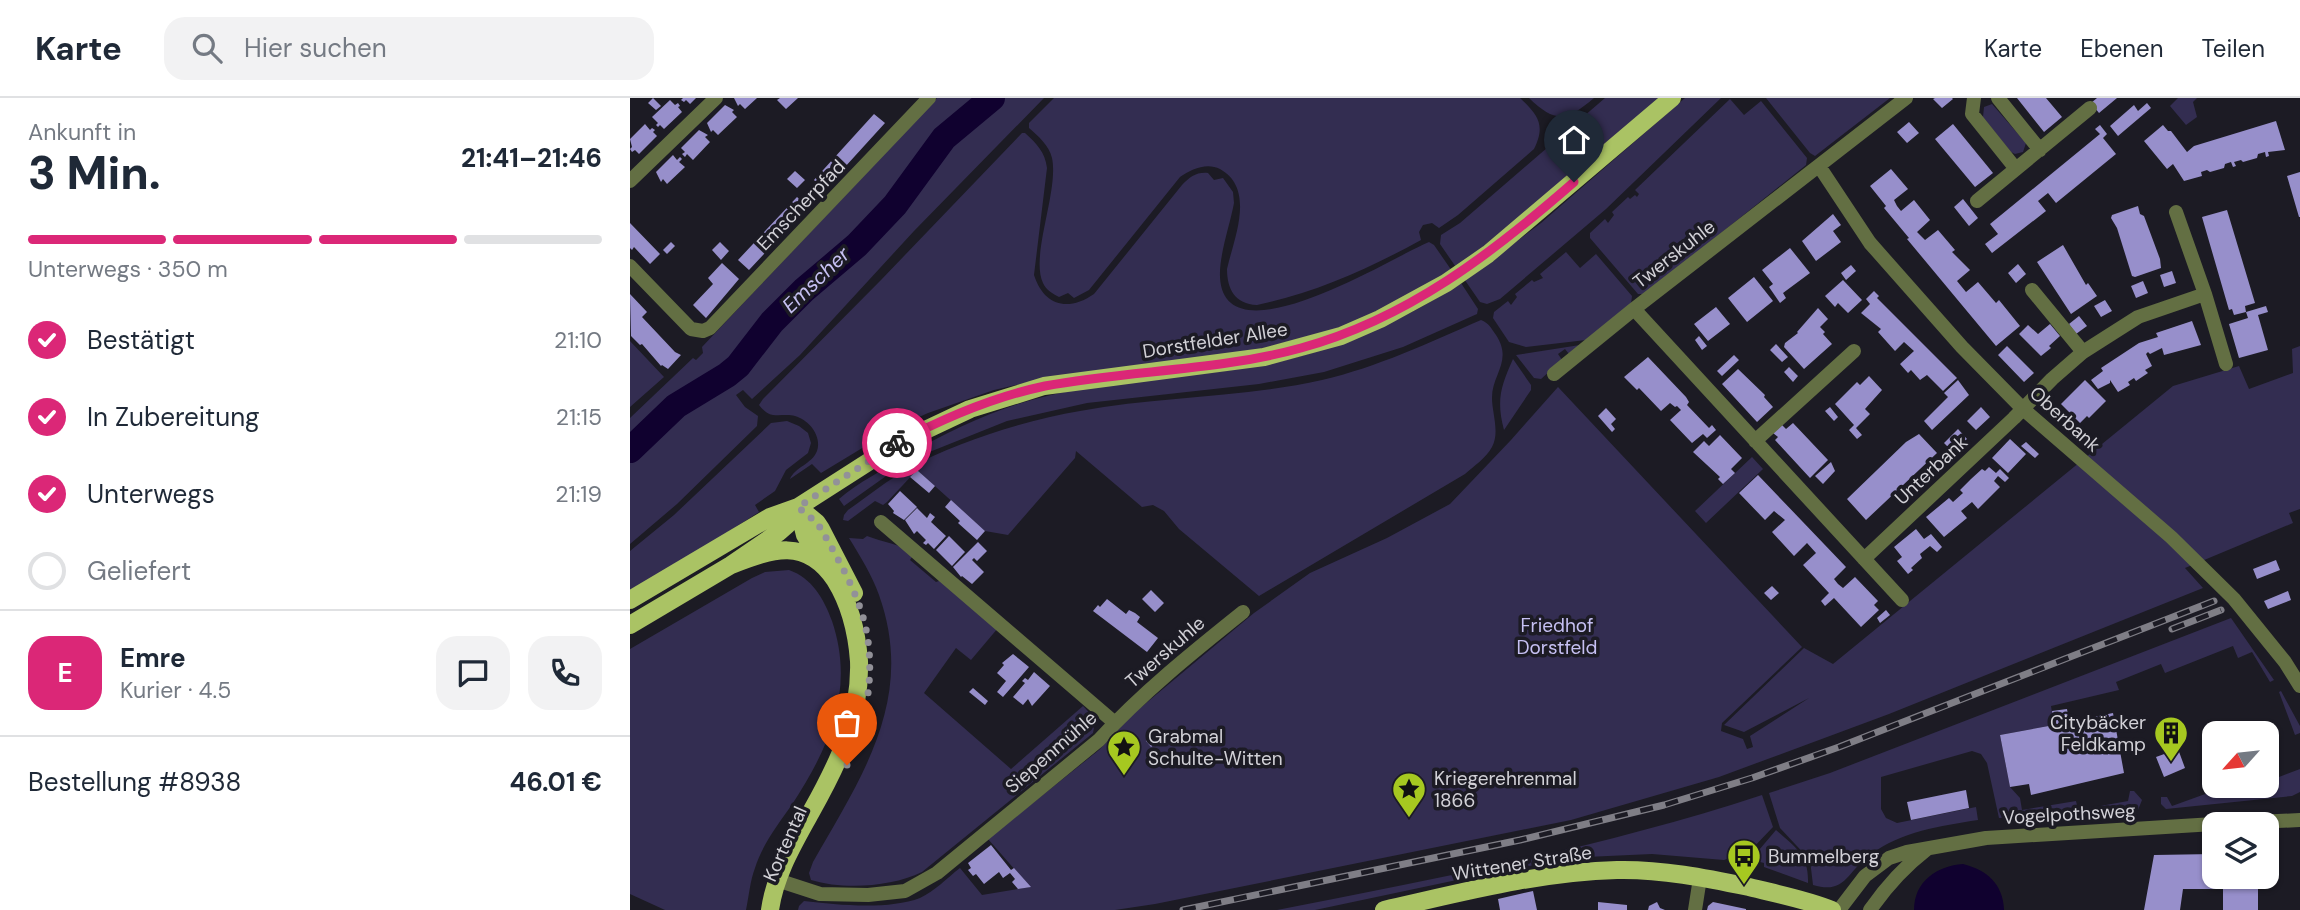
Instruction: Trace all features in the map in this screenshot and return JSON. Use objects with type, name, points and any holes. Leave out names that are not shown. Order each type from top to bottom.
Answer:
[{"type":"main road","name":"Dorstfelder Allee","points":[[630,600],[770,517],[798,507],[908,438],[947,418],[1044,387],[1264,357],[1341,335],[1380,319],[1446,283],[1488,254],[1672,98]]},
{"type":"main road","name":"Dorstfelder Allee","points":[[630,625],[731,565],[787,526],[798,507]]},
{"type":"main road","name":"Kortental","points":[[770,910],[782,882],[793,844],[838,760],[858,701],[859,665],[854,627],[844,597],[805,536],[798,507]]},
{"type":"main road","name":"Kortental","points":[[781,910],[782,882],[853,752],[867,697],[869,671],[864,621],[855,595],[821,529],[798,507]]},
{"type":"main road","points":[[731,565],[775,549],[803,554],[821,562]]},
{"type":"main road","name":"Wittener Straße","points":[[1384,910],[1538,878],[1638,871],[1700,878],[1805,900],[1832,910]]},
{"type":"street","points":[[630,181],[716,98]]},
{"type":"street","name":"Emscherpfad","points":[[630,266],[691,329],[703,331],[710,328],[929,98]]},
{"type":"street","name":"Twerskuhle","points":[[1555,374],[1634,309],[1906,98]]},
{"type":"street","points":[[1974,98],[1972,114],[2016,169]]},
{"type":"street","points":[[1998,98],[2040,150]]},
{"type":"street","points":[[1977,201],[2090,108]]},
{"type":"street","name":"Oberbank","points":[[1819,166],[1870,243],[1962,347],[2061,445],[2171,537],[2234,599],[2285,662],[2300,686]]},
{"type":"street","points":[[2176,212],[2226,364]]},
{"type":"street","points":[[2032,290],[2083,352]]},
{"type":"street","name":"Unterbank","points":[[1864,559],[2083,352],[2138,317],[2205,294]]},
{"type":"street","points":[[1634,309],[1902,600]]},
{"type":"street","points":[[1755,441],[1853,351]]},
{"type":"street","name":"Siepenmühle","points":[[782,882],[798,889],[835,895],[905,891],[937,873],[1064,770],[1115,723],[881,522]]},
{"type":"street","name":"Twerskuhle","points":[[1115,723],[1191,653],[1242,612]]},
{"type":"street","points":[[2279,818],[2300,809]]},
{"type":"street","name":"Vogelpothsweg","points":[[2279,821],[2300,820]]},
{"type":"street","name":"Vogelpothsweg","points":[[1839,910],[1865,876],[1889,858],[1906,852],[1986,838],[2202,825]]},
{"type":"street","points":[[1870,910],[1882,893],[1927,848]]},
{"type":"street","points":[[1695,910],[1700,878]]},
{"type":"green space","points":[[937,98],[1044,98],[914,231],[800,355],[752,399],[743,390],[736,395],[745,407],[758,416],[757,426],[677,504],[630,544],[630,418],[693,358],[696,360],[703,353],[702,347]]},
{"type":"green space","points":[[1054,98],[1520,98],[1536,115],[1540,127],[1534,149],[1458,215],[1439,228],[1432,223],[1423,225],[1419,232],[1421,240],[1341,279],[1300,294],[1257,305],[1238,298],[1231,289],[1227,276],[1240,215],[1237,189],[1231,178],[1220,169],[1205,166],[1194,169],[1180,177],[1089,290],[1074,298],[1068,293],[1059,297],[1052,293],[1043,283],[1040,271],[1042,240],[1052,188],[1052,158],[1046,145],[1029,128],[1029,123]]},
{"type":"green space","points":[[1529,98],[1594,98],[1569,115],[1561,116],[1547,112]]},
{"type":"green space","points":[[1605,98],[1661,98],[1480,269],[1541,223],[1685,98],[1721,98],[1606,209],[1500,299],[1487,304],[1480,302],[1440,244],[1441,235],[1460,223]]},
{"type":"green space","points":[[1766,98],[1890,98],[1815,156]]},
{"type":"green space","points":[[2178,98],[2197,98],[2193,102],[2197,117],[2186,125],[2170,106]]},
{"type":"green space","points":[[1730,99],[1744,115],[1761,101],[1807,158],[1806,165],[1645,294],[1638,294],[1590,238],[1590,233],[1605,219],[1608,223],[1614,215],[1612,212],[1628,197],[1637,197],[1639,194],[1635,190]]},
{"type":"green space","points":[[1992,104],[2026,143],[2023,152],[2011,152],[1983,117],[1984,107]]},
{"type":"green space","points":[[1022,133],[1040,149],[1047,168],[1034,275],[1044,294],[1058,303],[1075,303],[1094,294],[1182,185],[1200,173],[1208,173],[1214,180],[1223,178],[1233,192],[1234,203],[1220,277],[1229,301],[1250,310],[1279,308],[1314,297],[1429,242],[1452,271],[1370,316],[1335,329],[1253,351],[1038,380],[994,390],[897,427],[821,473],[812,464],[790,479],[815,455],[818,445],[816,434],[800,418],[767,413],[759,405],[763,399]]},
{"type":"green space","points":[[1566,252],[1580,268],[1596,254],[1632,296],[1631,304],[1586,340],[1526,347],[1509,342],[1493,318],[1494,312],[1508,301],[1511,305],[1517,297],[1515,294],[1532,280],[1534,282],[1543,278],[1540,274]]},
{"type":"green space","points":[[1461,283],[1478,309],[1477,314],[1403,347],[1324,372],[1259,384],[1087,403],[1007,421],[917,457],[844,506],[839,499],[871,476],[923,446],[976,420],[1013,406],[1051,395],[1108,384],[1253,367],[1306,355],[1375,330]]},
{"type":"green space","points":[[1481,320],[1488,324],[1496,335],[1503,352],[1492,398],[1495,435],[1487,455],[1465,474],[1259,596],[1179,529],[1164,511],[1153,505],[1142,507],[1076,451],[1075,458],[1008,535],[985,531],[917,470],[883,505],[875,501],[848,521],[843,520],[848,510],[909,468],[948,449],[992,433],[1059,415],[1110,406],[1262,390],[1322,380],[1383,361]]},
{"type":"green space","points":[[630,341],[664,377],[630,407]]},
{"type":"green space","points":[[1580,345],[1569,354],[1565,349],[1558,354],[1562,360],[1541,379],[1534,378],[1516,355]]},
{"type":"green space","name":"Friedhof Dorstfeld","points":[[2300,346],[2300,509],[2289,513],[2293,523],[2185,568],[2203,588],[1889,714],[1719,777],[1571,820],[1155,904],[1115,910],[798,910],[804,901],[863,906],[907,902],[931,892],[960,868],[982,895],[1030,887],[988,839],[1099,750],[1133,714],[1254,613],[1310,573],[1387,538],[1450,504],[1558,387],[1802,647],[1722,723],[1721,731],[1743,739],[1747,749],[1753,747],[1750,736],[1809,698],[1744,732],[1724,725],[1804,648],[1833,664],[2173,386],[2239,366],[2249,389],[2293,373],[2292,349]]},
{"type":"green space","points":[[1513,359],[1531,385],[1531,390],[1504,430],[1500,410],[1501,393]]},
{"type":"green space","points":[[787,421],[808,433],[811,443],[808,453],[786,470],[775,491],[755,505],[759,512],[630,590],[630,551],[674,515],[771,423]]},
{"type":"green space","points":[[1752,457],[1763,469],[1706,523],[1695,511]]},
{"type":"green space","points":[[867,536],[897,545],[914,554],[910,560],[936,582],[942,580],[998,628],[971,660],[956,648],[924,693],[1011,769],[1083,706],[1092,718],[1094,728],[1093,733],[922,872],[882,884],[852,886],[811,880],[809,873],[865,767],[887,703],[891,668],[889,633],[879,595],[849,538],[863,539]]},
{"type":"green space","points":[[789,570],[804,578],[821,597],[832,621],[838,646],[840,693],[828,738],[806,782],[771,834],[758,859],[746,910],[665,910],[630,894],[630,649],[752,578],[765,572]]},
{"type":"green space","points":[[2231,618],[2274,680],[2270,682],[2252,652],[2238,658],[2233,646],[2165,673],[2161,664],[2116,682],[2119,690],[2051,706],[2054,725],[2000,735],[2010,787],[2020,798],[2022,810],[2076,801],[2078,810],[2128,801],[2130,791],[2134,791],[2142,800],[2138,810],[1999,818],[1987,763],[1981,754],[1972,751],[1881,777],[1881,809],[1886,818],[1897,823],[1976,807],[1978,820],[1922,831],[1895,840],[1862,861],[1845,880],[1833,887],[1813,885],[1810,860],[1780,828],[1769,793],[1830,773]]},
{"type":"green space","points":[[2281,691],[2300,726],[2300,733],[2295,735],[2279,692]]},
{"type":"green space","points":[[2300,769],[2300,792],[2279,797],[2279,777]]},
{"type":"green space","points":[[1762,795],[1773,827],[1751,850],[1724,860],[1652,854],[1586,857],[1504,870],[1315,910],[1277,910],[1582,846],[1703,814]]},
{"type":"green space","points":[[2202,795],[2202,798],[2273,798],[2166,809],[2161,804],[2161,797],[2167,797],[2172,806]]},
{"type":"green space","points":[[1776,830],[1800,852],[1806,865],[1808,883],[1764,867],[1764,863],[1748,863]]},
{"type":"shaded area","points":[[1963,864],[1979,870],[1992,880],[2001,893],[2004,910],[1914,910],[1918,891],[1929,877],[1944,868]]},
{"type":"building","points":[[653,98],[661,106],[656,110],[648,103]]},
{"type":"building","points":[[696,98],[690,104],[681,100]]},
{"type":"building","points":[[734,98],[757,98],[745,109],[740,104],[738,106]]},
{"type":"building","points":[[798,98],[786,109],[777,100]]},
{"type":"building","points":[[2017,98],[2046,98],[2062,117],[2044,132]]},
{"type":"building","points":[[2097,98],[2117,98],[2099,113],[2091,103]]},
{"type":"building","points":[[1933,99],[1953,99],[1942,108]]},
{"type":"building","points":[[670,100],[675,105],[678,103],[682,112],[664,129],[656,125],[658,123],[652,117]]},
{"type":"building","points":[[2147,103],[2151,108],[2118,136],[2110,126],[2134,105],[2138,111]]},
{"type":"building","points":[[725,105],[734,110],[732,112],[737,117],[718,135],[713,130],[711,132],[707,123]]},
{"type":"building","points":[[874,114],[885,123],[824,190],[814,180]]},
{"type":"building","points":[[2276,121],[2285,150],[2268,152],[2269,156],[2266,157],[2265,152],[2258,154],[2257,158],[2234,162],[2236,166],[2233,167],[2231,162],[2225,164],[2224,168],[2210,172],[2207,170],[2201,172],[2202,176],[2184,181],[2173,164],[2167,169],[2144,141],[2163,125],[2187,152],[2194,146]]},
{"type":"building","points":[[1909,122],[1919,133],[1907,143],[1897,132]]},
{"type":"building","points":[[645,124],[650,130],[655,130],[653,132],[657,136],[639,154],[635,150],[632,152],[630,139]]},
{"type":"building","points":[[1953,124],[1993,173],[1975,187],[1935,139]]},
{"type":"building","points":[[2100,125],[2107,134],[2103,138],[2116,154],[2056,203],[2048,193],[2038,201],[2046,211],[1992,253],[1985,244],[1998,234],[1990,224],[2100,134],[2095,129]]},
{"type":"building","points":[[699,130],[708,135],[705,137],[710,142],[693,160],[687,154],[685,157],[682,154],[685,152],[681,148]]},
{"type":"building","points":[[673,155],[677,160],[680,157],[682,159],[679,162],[685,167],[667,184],[663,179],[661,182],[656,172]]},
{"type":"building","points":[[1891,169],[1908,189],[1894,200],[1897,206],[1901,211],[1914,200],[1930,220],[1917,232],[1925,240],[1938,230],[1955,250],[1952,252],[1970,270],[1957,281],[1966,292],[1978,282],[1996,303],[1999,300],[2020,326],[1996,346],[1907,239],[1909,238],[1870,186]]},
{"type":"building","points":[[795,171],[805,180],[797,188],[787,179]]},
{"type":"building","points":[[2300,172],[2300,217],[2299,217],[2287,176]]},
{"type":"building","points":[[797,197],[808,207],[749,270],[738,260]]},
{"type":"building","points":[[1963,199],[1978,218],[1969,226],[1954,207]]},
{"type":"building","points":[[2138,206],[2160,259],[2161,268],[2135,277],[2132,276],[2117,228],[2111,218],[2112,215]]},
{"type":"building","points":[[2227,210],[2255,303],[2245,306],[2246,312],[2234,315],[2232,309],[2229,310],[2202,217]]},
{"type":"building","points":[[1833,214],[1841,225],[1833,231],[1841,242],[1816,261],[1802,241]]},
{"type":"building","points":[[630,223],[660,254],[650,264],[634,247],[632,250],[630,248]]},
{"type":"building","points":[[671,242],[675,246],[667,254],[663,250]]},
{"type":"building","points":[[720,242],[729,251],[721,260],[712,250]]},
{"type":"building","points":[[2063,245],[2086,285],[2088,283],[2097,296],[2071,314],[2037,262]]},
{"type":"building","points":[[1790,248],[1810,273],[1783,293],[1786,298],[1780,303],[1769,287],[1773,284],[1762,270]]},
{"type":"building","points":[[722,263],[739,279],[706,318],[693,305],[713,284],[708,278]]},
{"type":"building","points":[[2018,264],[2026,274],[2016,283],[2008,273]]},
{"type":"building","points":[[1851,265],[1856,271],[1846,280],[1841,273]]},
{"type":"building","points":[[2172,271],[2176,283],[2164,287],[2160,275]]},
{"type":"building","points":[[1754,277],[1773,301],[1747,322],[1728,298]]},
{"type":"building","points":[[1843,280],[1862,300],[1848,313],[1838,303],[1835,307],[1825,296]]},
{"type":"building","points":[[2143,281],[2148,293],[2136,298],[2131,286]]},
{"type":"building","points":[[1874,291],[1879,296],[1877,298],[1957,378],[1943,391],[1927,375],[1920,380],[1911,370],[1908,373],[1900,364],[1914,351],[1904,342],[1895,351],[1878,332],[1881,329],[1861,313],[1870,304],[1866,299]]},
{"type":"building","points":[[630,294],[647,312],[642,317],[681,355],[668,369],[661,366],[642,344],[631,336]]},
{"type":"building","points":[[2105,300],[2112,311],[2101,317],[2094,306]]},
{"type":"building","points":[[2266,306],[2268,312],[2258,315],[2268,350],[2239,358],[2229,324],[2248,318],[2246,312]]},
{"type":"building","points":[[1716,307],[1730,324],[1708,341],[1694,324]]},
{"type":"building","points":[[1818,308],[1828,319],[1820,327],[1832,344],[1804,369],[1784,347]]},
{"type":"building","points":[[2079,316],[2087,326],[2076,334],[2069,324]]},
{"type":"building","points":[[2192,321],[2201,345],[2164,355],[2162,348],[2150,354],[2148,352],[2146,354],[2152,366],[2145,370],[2148,373],[2136,381],[2134,378],[2128,382],[2130,385],[2118,392],[2110,380],[2110,383],[2098,389],[2091,380],[2103,371],[2101,368],[2139,343],[2158,337],[2156,333]]},
{"type":"building","points":[[2050,324],[2060,336],[2041,356],[2019,334],[2028,325],[2038,334]]},
{"type":"building","points":[[1699,336],[1707,346],[1702,350],[1695,340]]},
{"type":"building","points":[[1776,344],[1788,357],[1782,362],[1770,350]]},
{"type":"building","points":[[2007,346],[2034,373],[2024,382],[1998,355]]},
{"type":"building","points":[[1734,355],[1739,360],[1722,376],[1717,371]]},
{"type":"building","points":[[1648,357],[1686,397],[1689,402],[1687,405],[1709,428],[1712,425],[1716,430],[1707,438],[1703,434],[1692,443],[1670,420],[1681,410],[1677,406],[1670,403],[1661,411],[1624,377]]},
{"type":"building","points":[[1789,367],[1798,376],[1793,382],[1784,372]]},
{"type":"building","points":[[1738,369],[1765,395],[1773,407],[1757,422],[1722,384]]},
{"type":"building","points":[[1869,376],[1882,390],[1865,409],[1870,414],[1856,428],[1862,435],[1857,439],[1849,430],[1854,425],[1835,404],[1857,382],[1860,385]]},
{"type":"building","points":[[1958,380],[1969,395],[1932,430],[1924,421],[1948,397],[1944,393]]},
{"type":"building","points":[[2085,380],[2106,401],[2080,423],[2061,404]]},
{"type":"building","points":[[1830,407],[1838,417],[1834,421],[1825,411]]},
{"type":"building","points":[[1981,407],[1990,417],[1976,430],[1967,421]]},
{"type":"building","points":[[1606,408],[1616,419],[1611,424],[1615,429],[1612,432],[1598,416]]},
{"type":"building","points":[[1793,423],[1828,460],[1810,478],[1775,440],[1778,437],[1773,433],[1782,425],[1786,429]]},
{"type":"building","points":[[1958,429],[1967,439],[1952,451],[1944,443]]},
{"type":"building","points":[[1919,434],[1937,453],[1866,520],[1847,499],[1906,442]]},
{"type":"building","points":[[1720,435],[1742,458],[1731,469],[1735,473],[1723,484],[1718,479],[1720,477],[1693,452],[1704,441],[1709,446]]},
{"type":"building","points":[[2010,439],[2026,454],[2008,473],[1992,458]]},
{"type":"building","points":[[2026,442],[2039,454],[2035,458],[2021,446]]},
{"type":"building","points":[[1831,462],[1835,471],[1823,484],[1815,476]]},
{"type":"building","points":[[1989,467],[1996,473],[2000,469],[2009,478],[2005,482],[1998,476],[1994,481],[2000,487],[1978,509],[1972,502],[1961,511],[1967,518],[1944,537],[1926,517],[1949,498],[1953,502],[1963,493],[1960,490],[1971,479],[1982,469],[1985,471]]},
{"type":"building","points":[[917,470],[935,486],[929,493],[910,477]]},
{"type":"building","points":[[1758,475],[1846,567],[1834,579],[1838,584],[1843,588],[1855,577],[1878,601],[1874,605],[1879,610],[1861,627],[1834,598],[1825,606],[1821,601],[1829,593],[1803,565],[1816,553],[1807,543],[1794,556],[1772,532],[1785,520],[1774,511],[1765,520],[1739,493]]},
{"type":"building","points":[[900,491],[917,507],[904,520],[893,513],[888,504]]},
{"type":"building","points":[[951,500],[985,531],[977,540],[945,507]]},
{"type":"building","points":[[917,508],[927,518],[930,513],[935,517],[931,522],[946,536],[934,549],[928,543],[923,543],[926,540],[917,531],[914,534],[905,520]]},
{"type":"building","points":[[1916,529],[1924,539],[1931,534],[1942,547],[1937,552],[1930,546],[1920,554],[1922,558],[1908,574],[1897,561],[1902,557],[1894,547]]},
{"type":"building","points":[[949,536],[965,552],[952,566],[936,550]]},
{"type":"building","points":[[978,542],[987,551],[977,561],[974,558],[972,560],[984,572],[972,584],[961,577],[953,567]]},
{"type":"building","points":[[2276,560],[2280,570],[2257,579],[2253,569]]},
{"type":"building","points":[[1772,586],[1779,593],[1771,600],[1764,593]]},
{"type":"building","points":[[1151,590],[1164,603],[1155,612],[1142,599]]},
{"type":"building","points":[[2288,591],[2291,600],[2268,609],[2264,601]]},
{"type":"building","points":[[1107,599],[1126,614],[1129,610],[1135,613],[1140,617],[1137,622],[1158,638],[1147,652],[1093,611]]},
{"type":"building","points":[[1886,610],[1890,615],[1880,623],[1877,618]]},
{"type":"building","points":[[1013,654],[1029,667],[1003,697],[997,692],[1006,681],[997,673],[1004,665],[1002,663]]},
{"type":"building","points":[[1034,672],[1050,686],[1032,706],[1028,699],[1023,705],[1013,697],[1025,683],[1022,681],[1025,678],[1028,680]]},
{"type":"building","points":[[973,688],[988,701],[985,705],[969,692]]},
{"type":"building","points":[[2067,709],[2069,722],[2113,713],[2124,773],[2031,795],[2029,784],[2010,787],[2000,735],[2054,725],[2052,711]]},
{"type":"building","points":[[1151,736],[1157,742],[1151,747],[1146,741]]},
{"type":"building","name":"Citybäcker Feldkamp","points":[[2178,749],[2185,768],[2164,777],[2156,757]]},
{"type":"building","points":[[1966,790],[1969,808],[1911,820],[1907,802]]},
{"type":"building","points":[[991,845],[1011,870],[1014,868],[1031,887],[1018,889],[1012,882],[1015,879],[1010,873],[1003,878],[999,872],[984,884],[976,874],[973,876],[968,870],[971,868],[968,863]]},
{"type":"building","points":[[2202,854],[2202,889],[2183,889],[2180,910],[2144,910],[2154,855]]},
{"type":"building","points":[[2223,889],[2258,889],[2258,910],[2223,910]]},
{"type":"building","points":[[1533,891],[1537,910],[1500,910],[1498,899]]},
{"type":"building","points":[[1598,902],[1627,905],[1627,910],[1598,910]]},
{"type":"building","points":[[1657,902],[1660,908],[1665,910],[1648,910],[1649,906]]},
{"type":"building","points":[[1713,902],[1746,909],[1746,910],[1707,910]]},
{"type":"waterway","name":"Emscher","points":[[630,450],[676,406],[738,366],[772,322],[804,290],[857,245],[895,205],[944,138],[992,98]]},
{"type":"railway","points":[[1183,910],[1520,840],[1664,805],[1839,747],[2214,601]]},
{"type":"railway","points":[[2172,629],[2221,610]]},
{"type":"way so far","points":[[847,765],[861,729],[867,697],[868,645],[864,621],[850,584],[821,529],[798,507],[897,443]]},
{"type":"place","name":"Citybäcker Feldkamp","points":[[2171,763]]},
{"type":"place","name":"Grabmal Schulte-Witten","points":[[1124,777]]},
{"type":"place","name":"Kriegerehrenmal 1866","points":[[1409,819]]},
{"type":"place","name":"Bummelberg","points":[[1744,886]]},
{"type":"route","points":[[897,443],[970,409],[1044,387],[1248,360],[1301,348],[1341,335],[1407,306],[1446,283],[1488,254],[1574,182]]}]
